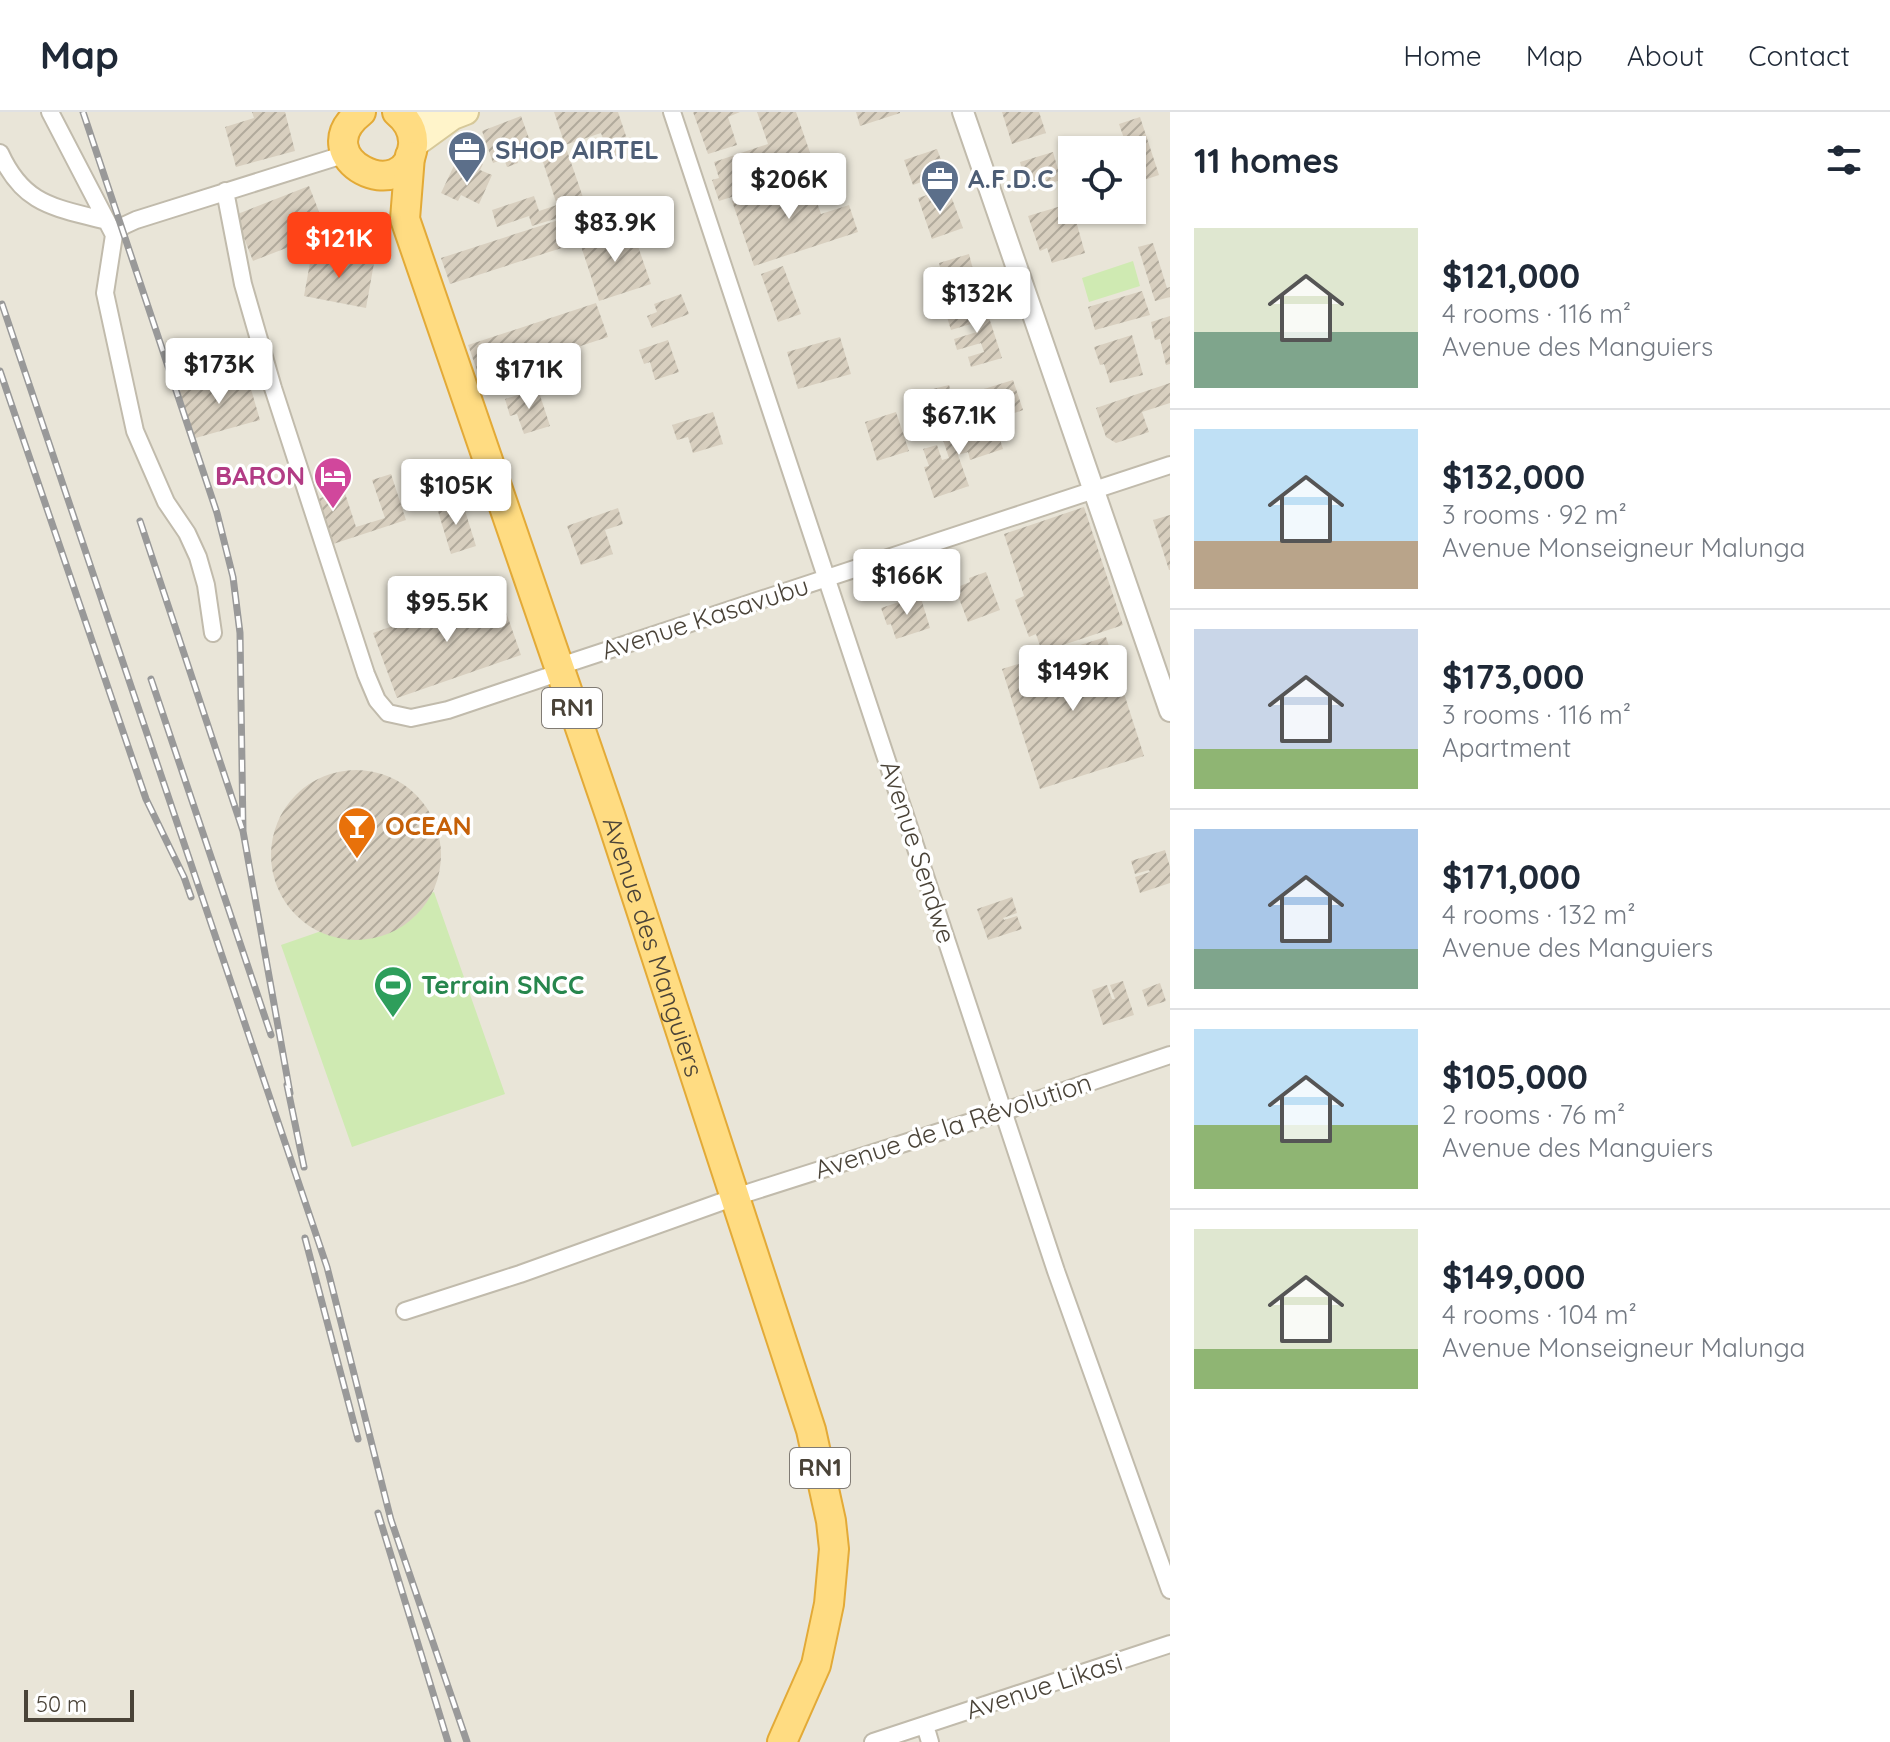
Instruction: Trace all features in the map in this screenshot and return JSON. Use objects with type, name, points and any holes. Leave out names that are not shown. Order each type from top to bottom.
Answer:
[{"type":"highway","points":[[350,127],[361,171],[383,176],[394,173],[412,151],[410,126],[397,112]]},
{"type":"highway","name":"Avenue des Manguiers","points":[[412,151],[405,219],[560,669],[811,1430],[834,1549],[829,1604],[816,1665],[782,1742]]},
{"type":"highway","name":"RN1","points":[[371,175],[405,219]]},
{"type":"main road","points":[[405,112],[459,114]]},
{"type":"main road","points":[[412,151],[459,114]]},
{"type":"street","points":[[50,112],[110,228],[105,293],[135,431],[160,490],[198,557],[206,585],[213,633]]},
{"type":"street","name":"Avenue Sendwe","points":[[672,112],[1056,1271],[1170,1590]]},
{"type":"street","points":[[963,112],[1170,711]]},
{"type":"street","points":[[0,153],[21,187],[45,205],[110,228],[225,191],[350,127]]},
{"type":"street","name":"Avenue Kasavubu","points":[[225,191],[243,284],[273,388],[366,674],[377,700],[388,713],[411,718],[448,710],[827,578],[1170,465]]},
{"type":"street","name":"Avenue de la Révolution","points":[[405,1311],[520,1274],[735,1197],[1170,1055]]},
{"type":"street","name":"Avenue Likasi","points":[[873,1742],[927,1734],[1170,1644]]},
{"type":"shaded area","points":[[0,112],[1170,112],[1170,1742],[0,1742]]},
{"type":"green space","points":[[1133,261],[1140,286],[1089,302],[1082,278]]},
{"type":"green space","name":"Terrain SNCC","points":[[434,892],[505,1094],[352,1147],[281,945]]},
{"type":"building","points":[[252,112],[285,112],[295,151],[236,167],[225,127],[254,118]]},
{"type":"building","points":[[554,112],[618,112],[628,142],[622,144],[625,154],[610,159],[601,133],[565,145]]},
{"type":"building","points":[[693,112],[740,112],[728,117],[737,145],[708,154]]},
{"type":"building","points":[[757,112],[796,112],[816,170],[719,201],[712,180],[719,178],[714,162],[768,144]]},
{"type":"building","points":[[856,112],[900,112],[900,113],[860,126]]},
{"type":"building","points":[[1002,112],[1039,112],[1046,133],[1012,144]]},
{"type":"building","points":[[521,116],[531,144],[514,150],[518,163],[507,167],[504,159],[493,163],[482,131]]},
{"type":"building","points":[[1140,117],[1159,175],[1146,179],[1146,136],[1123,136],[1119,124]]},
{"type":"building","points":[[565,145],[587,209],[532,226],[529,216],[497,227],[492,210],[534,196],[539,211],[557,205],[540,153]]},
{"type":"building","points":[[937,149],[946,173],[913,185],[904,160]]},
{"type":"building","points":[[1053,152],[1058,181],[1027,190],[1020,162]]},
{"type":"building","name":"SHOP AIRTEL","points":[[460,153],[483,164],[480,170],[492,175],[479,204],[461,195],[458,201],[441,193]]},
{"type":"building","points":[[808,176],[821,214],[849,205],[858,232],[754,266],[732,201]]},
{"type":"building","points":[[309,186],[327,232],[253,261],[235,215]]},
{"type":"building","name":"A.F.D.C","points":[[948,188],[963,228],[932,239],[918,198]]},
{"type":"building","points":[[1058,207],[1058,224],[1077,224],[1085,253],[1052,263],[1047,248],[1040,251],[1028,216]]},
{"type":"building","points":[[568,217],[577,243],[450,284],[441,258]]},
{"type":"building","points":[[631,226],[651,284],[599,301],[580,243]]},
{"type":"building","points":[[1153,243],[1167,288],[1170,287],[1170,297],[1155,301],[1138,247]]},
{"type":"building","points":[[318,253],[374,263],[366,308],[304,296],[311,257]]},
{"type":"building","points":[[969,254],[978,289],[948,297],[939,263]]},
{"type":"building","points":[[783,266],[801,314],[778,322],[761,274]]},
{"type":"building","points":[[1142,291],[1150,315],[1095,330],[1088,307]]},
{"type":"building","points":[[681,294],[689,314],[652,328],[647,316],[657,312],[654,304]]},
{"type":"building","points":[[596,303],[608,337],[480,379],[468,345]]},
{"type":"building","points":[[985,305],[1002,358],[971,367],[968,357],[984,352],[981,343],[957,350],[954,339],[977,332],[974,323],[951,330],[947,317]]},
{"type":"building","points":[[1170,316],[1170,364],[1166,365],[1160,339],[1155,340],[1151,322]]},
{"type":"building","points":[[1132,335],[1143,375],[1110,383],[1094,347]]},
{"type":"building","points":[[840,337],[851,374],[798,389],[787,352]]},
{"type":"building","points":[[668,340],[679,372],[655,380],[650,362],[644,364],[639,350]]},
{"type":"building","points":[[246,372],[260,420],[192,439],[179,391]]},
{"type":"building","points":[[1013,380],[1023,410],[994,420],[984,389]]},
{"type":"building","points":[[1170,383],[1170,403],[1142,412],[1149,432],[1116,443],[1106,437],[1096,408]]},
{"type":"building","points":[[949,385],[960,423],[941,428],[929,390]]},
{"type":"building","points":[[538,389],[550,426],[524,434],[517,414],[510,416],[505,399]]},
{"type":"building","points":[[713,412],[723,444],[693,453],[688,437],[677,440],[672,425]]},
{"type":"building","points":[[896,412],[909,451],[877,461],[865,422]]},
{"type":"building","points":[[994,420],[1003,449],[970,460],[968,452],[958,455],[969,486],[934,498],[924,467],[929,466],[923,449],[937,445],[942,460],[949,458],[942,437]]},
{"type":"building","name":"BARON","points":[[391,474],[406,520],[327,546],[312,501],[344,490],[356,527],[385,518],[372,480]]},
{"type":"building","points":[[462,501],[476,546],[451,554],[437,508]]},
{"type":"building","points":[[1084,507],[1123,625],[1042,652],[1036,634],[1029,637],[1015,600],[1024,596],[1004,534]]},
{"type":"building","points":[[618,508],[623,524],[605,530],[613,554],[581,565],[567,526]]},
{"type":"building","points":[[1170,515],[1170,570],[1169,570],[1153,520]]},
{"type":"building","points":[[986,572],[1000,610],[968,622],[955,588],[970,582],[969,578]]},
{"type":"building","points":[[498,589],[521,655],[397,698],[373,633]]},
{"type":"building","points":[[920,595],[930,628],[896,639],[881,608]]},
{"type":"building","points":[[1106,637],[1144,756],[1040,789],[1002,669]]},
{"type":"building","name":"OCEAN","points":[[356,770],[389,776],[416,795],[435,822],[441,855],[435,888],[416,915],[389,934],[356,940],[323,934],[296,915],[277,888],[271,855],[277,822],[296,795],[323,776]]},
{"type":"building","points":[[1165,850],[1170,883],[1140,893],[1135,877],[1150,872],[1135,874],[1131,861]]},
{"type":"building","points":[[1012,897],[1017,913],[1003,918],[1017,916],[1022,929],[988,940],[977,909]]},
{"type":"building","points":[[1123,981],[1134,1015],[1103,1025],[1092,990],[1107,985],[1112,999],[1115,999],[1110,985]]},
{"type":"building","points":[[1160,983],[1166,1001],[1148,1007],[1142,990]]},
{"type":"railway","points":[[83,112],[217,513],[233,577],[240,633],[243,831]]},
{"type":"railway","points":[[2,304],[327,1267],[391,1520],[467,1742]]},
{"type":"railway","points":[[0,371],[146,799],[191,897]]},
{"type":"railway","points":[[140,521],[243,831],[290,1093]]},
{"type":"railway","points":[[151,679],[271,1035]]},
{"type":"railway","points":[[287,1085],[304,1167]]},
{"type":"railway","points":[[305,1238],[358,1439]]},
{"type":"railway","points":[[378,1513],[448,1742]]},
{"type":"place","name":"SHOP AIRTEL","points":[[467,184]]},
{"type":"place","name":"A.F.D.C","points":[[940,213]]},
{"type":"place","name":"BARON","points":[[333,510]]},
{"type":"place","name":"OCEAN","points":[[357,860]]},
{"type":"place","name":"Terrain SNCC","points":[[393,1019]]}]
